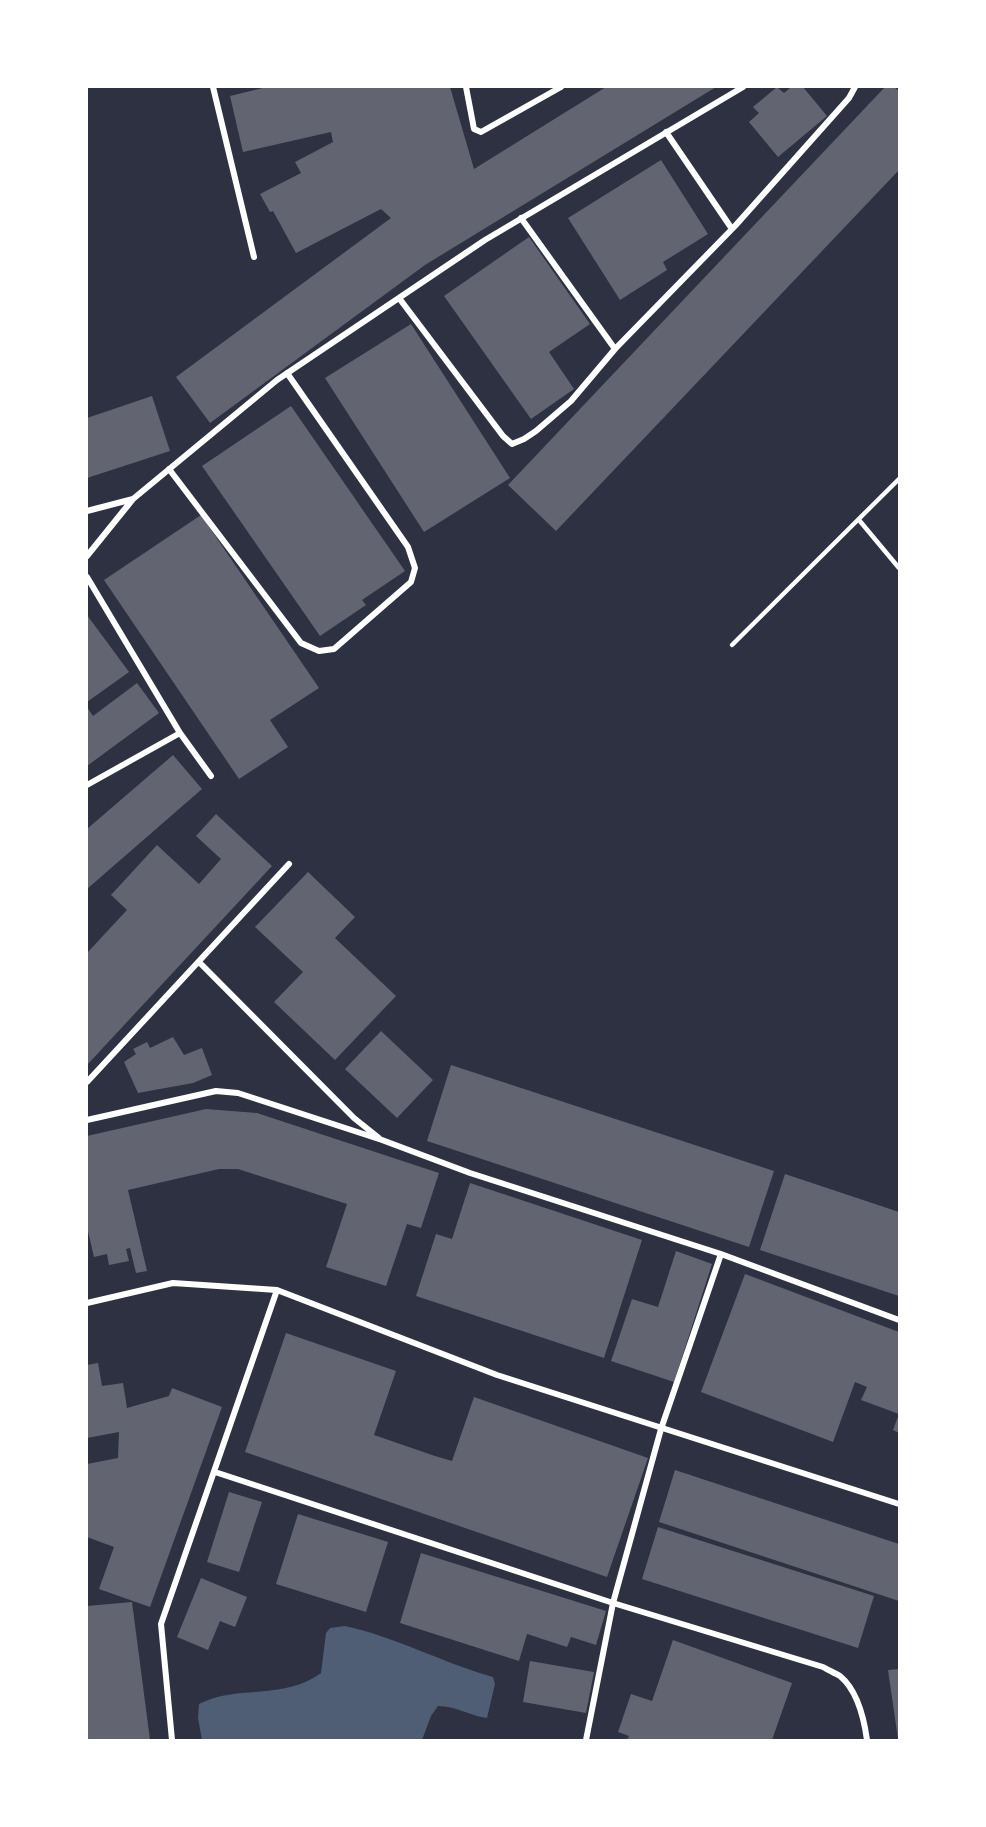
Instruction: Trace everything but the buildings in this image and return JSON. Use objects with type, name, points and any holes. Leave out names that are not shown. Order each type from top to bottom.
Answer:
[{"type":"street","points":[[213,87],[254,257]]},
{"type":"street","points":[[466,87],[474,129],[481,132],[561,87]]},
{"type":"street","points":[[87,556],[133,499],[287,373],[484,240],[743,87]]},
{"type":"street","points":[[399,298],[495,428],[512,444],[530,435],[571,401],[615,349],[732,230],[849,98],[855,87]]},
{"type":"street","points":[[666,132],[732,230]]},
{"type":"street","points":[[521,218],[615,349]]},
{"type":"street","points":[[170,469],[301,643],[319,651],[334,649],[411,582],[415,568],[408,547],[287,373]]},
{"type":"street","points":[[87,510],[133,499]]},
{"type":"street","points":[[87,576],[180,733],[211,776]]},
{"type":"street","points":[[87,785],[180,733]]},
{"type":"street","points":[[87,1082],[289,864]]},
{"type":"street","points":[[199,962],[354,1118],[382,1140]]},
{"type":"street","points":[[87,1120],[216,1091],[238,1092],[382,1140],[470,1173],[721,1254],[899,1320]]},
{"type":"street","points":[[586,1740],[613,1603],[661,1429],[721,1254]]},
{"type":"street","points":[[87,1303],[173,1283],[277,1290],[497,1375],[899,1504]]},
{"type":"street","points":[[172,1740],[161,1624],[277,1290]]},
{"type":"street","points":[[215,1472],[613,1603],[823,1667],[840,1676],[852,1691],[864,1718],[867,1740]]},
{"type":"lane","points":[[732,645],[899,479]]},
{"type":"lane","points":[[859,520],[899,568]]},
{"type":"water","points":[[345,1626],[383,1637],[493,1677],[495,1684],[487,1718],[438,1706],[431,1716],[422,1740],[202,1740],[198,1718],[199,1704],[214,1698],[276,1690],[306,1682],[321,1673],[326,1633],[330,1628]]}]
